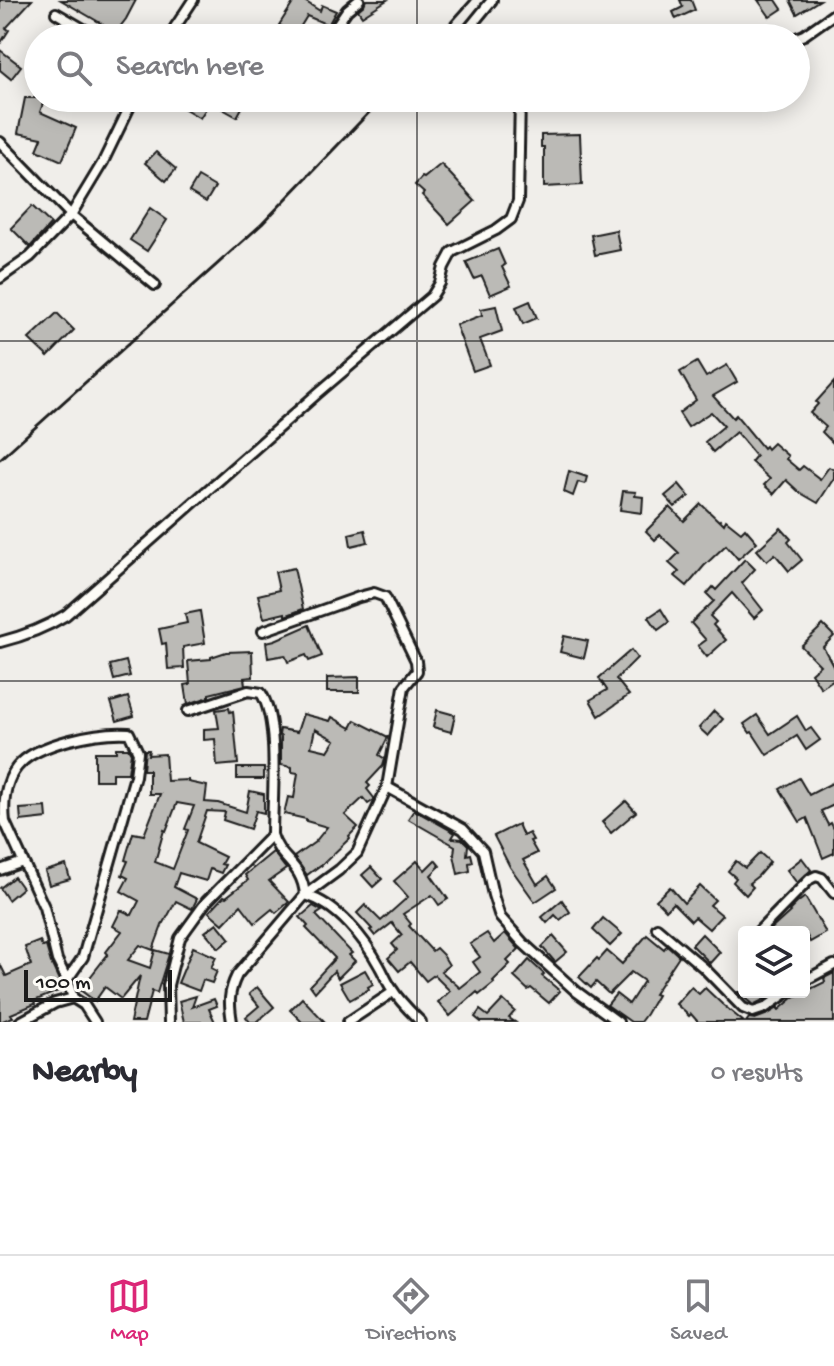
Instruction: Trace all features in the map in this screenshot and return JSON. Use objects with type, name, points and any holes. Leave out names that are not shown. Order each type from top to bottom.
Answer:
[{"type":"street","points":[[177,24],[193,0]]},
{"type":"street","points":[[338,24],[359,0]]},
{"type":"street","points":[[472,24],[492,0]]},
{"type":"street","points":[[56,13],[75,24]]},
{"type":"street","points":[[810,31],[834,14]]},
{"type":"street","points":[[0,278],[30,257],[71,215],[103,162],[127,112]]},
{"type":"street","points":[[0,642],[49,625],[66,615],[432,296],[452,252],[511,219],[518,201],[520,112]]},
{"type":"street","points":[[2,147],[71,215],[155,285]]},
{"type":"street","points":[[232,1022],[229,1003],[237,975],[305,895],[357,853],[387,787],[404,687],[417,671],[416,661],[385,597],[374,593],[263,631]]},
{"type":"street","points":[[188,711],[248,691],[261,693],[267,703],[273,732],[272,835],[275,844],[300,874],[305,895]]},
{"type":"street","points":[[67,980],[83,957],[135,776],[138,752],[129,733],[114,732],[73,739],[33,754],[17,767],[6,793],[4,809],[5,822],[44,907],[57,960],[73,998],[84,1005],[95,1022]]},
{"type":"street","points":[[387,787],[463,829],[483,851],[500,917],[534,953],[614,1021]]},
{"type":"street","points":[[169,1022],[168,985],[180,938],[206,902],[272,835]]},
{"type":"street","points":[[0,870],[23,862]]},
{"type":"street","points":[[764,926],[816,876],[822,878],[834,893]]},
{"type":"street","points":[[305,895],[332,909],[359,936],[393,992],[421,1022]]},
{"type":"street","points":[[657,928],[704,968],[743,1008],[753,1012],[779,998]]},
{"type":"street","points":[[810,978],[834,965]]},
{"type":"street","points":[[348,1022],[393,992]]},
{"type":"street","points":[[20,1022],[55,1003],[73,998]]},
{"type":"building","points":[[0,0],[32,0],[6,28],[9,30],[0,44]]},
{"type":"building","points":[[61,0],[136,0],[122,24],[102,24]]},
{"type":"building","points":[[295,0],[303,0],[320,11],[322,5],[336,11],[329,24],[307,16],[302,24],[280,24]]},
{"type":"building","points":[[366,0],[387,0],[362,16],[358,10]]},
{"type":"building","points":[[680,0],[691,0],[695,10],[676,19],[673,12],[683,7]]},
{"type":"building","points":[[758,0],[776,0],[782,9],[770,17]]},
{"type":"building","points":[[790,0],[820,0],[797,14]]},
{"type":"building","points":[[0,50],[21,66],[11,79],[0,70]]},
{"type":"building","points":[[24,103],[24,112],[40,112],[76,128],[62,161],[37,150],[42,138],[18,133]]},
{"type":"building","points":[[190,112],[204,112],[200,118]]},
{"type":"building","points":[[580,134],[582,185],[544,187],[541,135]]},
{"type":"building","points":[[156,152],[176,169],[166,181],[145,163]]},
{"type":"building","points":[[441,164],[475,201],[449,224],[415,185]]},
{"type":"building","points":[[198,177],[215,187],[206,202],[189,192]]},
{"type":"building","points":[[32,206],[51,224],[30,247],[11,228]]},
{"type":"building","points":[[150,208],[167,220],[147,251],[130,240]]},
{"type":"building","points":[[616,230],[620,250],[595,255],[591,235]]},
{"type":"building","points":[[498,249],[511,286],[490,295],[482,276],[474,279],[466,262]]},
{"type":"building","points":[[530,301],[537,318],[523,324],[516,307]]},
{"type":"building","points":[[496,306],[502,331],[480,339],[490,365],[473,371],[456,325],[482,315],[481,309]]},
{"type":"building","points":[[57,313],[74,330],[48,357],[29,339]]},
{"type":"building","points":[[697,362],[706,377],[727,365],[737,382],[713,396],[733,418],[736,415],[763,448],[765,446],[767,449],[773,443],[799,470],[803,466],[820,479],[829,467],[834,470],[834,478],[818,503],[786,480],[774,494],[764,485],[770,479],[751,462],[756,456],[736,432],[713,452],[705,442],[724,426],[711,412],[688,427],[679,413],[696,400],[680,372]]},
{"type":"building","points":[[834,382],[834,444],[822,432],[826,427],[810,413]]},
{"type":"building","points":[[569,471],[587,477],[585,484],[578,482],[573,496],[564,492]]},
{"type":"building","points":[[679,484],[689,496],[675,507],[665,496]]},
{"type":"building","points":[[623,491],[636,492],[635,496],[643,497],[642,513],[620,510]]},
{"type":"building","points":[[701,504],[724,524],[726,520],[741,532],[745,528],[757,542],[738,559],[726,545],[687,586],[675,576],[679,572],[669,563],[679,553],[660,535],[655,540],[646,531],[670,507],[684,521]]},
{"type":"building","points":[[781,528],[802,560],[789,571],[775,554],[767,561],[757,550]]},
{"type":"building","points":[[365,530],[368,542],[351,546],[349,534]]},
{"type":"building","points":[[745,559],[755,569],[742,583],[763,610],[754,618],[732,593],[710,616],[716,622],[713,625],[726,640],[707,657],[698,646],[706,640],[691,623],[714,601],[707,594],[713,587],[716,590]]},
{"type":"building","points":[[294,568],[303,609],[285,616],[285,613],[264,618],[258,595],[279,590],[275,572]]},
{"type":"building","points":[[661,609],[669,622],[658,630],[649,617]]},
{"type":"building","points":[[200,611],[205,643],[183,647],[184,668],[168,669],[166,643],[162,644],[159,629],[187,623],[185,614]]},
{"type":"building","points":[[309,625],[322,656],[309,661],[306,655],[288,662],[285,655],[268,658],[266,642]]},
{"type":"building","points":[[823,625],[834,636],[823,647],[834,667],[834,679],[821,688],[811,673],[820,665],[801,646]]},
{"type":"building","points":[[564,636],[588,641],[584,658],[560,652]]},
{"type":"building","points":[[631,650],[637,658],[616,679],[629,695],[599,716],[590,700],[607,690],[599,678]]},
{"type":"building","points":[[252,651],[253,677],[244,678],[245,685],[209,694],[209,697],[188,704],[185,685],[190,684],[188,661],[211,659],[226,652]]},
{"type":"building","points":[[126,661],[130,676],[114,680],[110,665]]},
{"type":"building","points":[[359,677],[359,692],[327,692],[327,678]]},
{"type":"building","points":[[128,697],[134,716],[117,721],[111,702]]},
{"type":"building","points":[[229,708],[230,712],[233,711],[238,764],[217,766],[215,739],[204,740],[204,729],[219,728],[216,710]]},
{"type":"building","points":[[437,710],[455,715],[451,732],[433,727]]},
{"type":"building","points":[[714,711],[723,719],[708,736],[699,728]]},
{"type":"building","points":[[303,714],[330,721],[332,717],[351,728],[355,720],[388,737],[379,755],[385,759],[383,766],[367,783],[374,800],[368,804],[363,798],[345,815],[358,827],[322,865],[307,875],[294,857],[315,842],[327,827],[284,814],[288,797],[294,798],[298,773],[292,772],[292,767],[281,765],[279,735],[280,729],[297,732]],"holes":[[[315,729],[335,740],[328,751],[311,747]]]},
{"type":"building","points":[[757,715],[770,734],[797,716],[806,731],[811,728],[820,740],[806,750],[797,736],[767,755],[744,724]]},
{"type":"building","points":[[116,748],[128,748],[131,753],[128,773],[112,773],[112,780],[95,780],[95,752],[116,752]]},
{"type":"building","points":[[145,750],[149,750],[148,755],[165,754],[167,781],[188,780],[207,786],[205,802],[246,812],[250,791],[264,794],[264,813],[256,811],[250,829],[223,820],[225,812],[207,811],[196,843],[225,857],[221,864],[225,865],[221,873],[210,869],[206,881],[179,873],[174,887],[197,899],[192,909],[176,901],[163,923],[153,950],[140,945],[128,960],[150,968],[155,950],[169,954],[157,993],[152,991],[144,1022],[130,1022],[140,976],[121,999],[105,987],[95,1001],[80,990],[122,931],[113,926],[121,910],[132,915],[139,901],[121,891],[128,878],[122,875],[133,833],[144,835],[160,794],[149,794],[149,770],[143,770]],"holes":[[[177,803],[194,806],[173,869],[155,862],[164,830]]]},
{"type":"building","points":[[237,768],[264,768],[264,779],[237,779]]},
{"type":"building","points":[[799,778],[809,795],[834,782],[834,805],[821,811],[828,825],[831,823],[834,829],[834,853],[823,858],[807,818],[800,822],[780,789]]},
{"type":"building","points":[[626,801],[636,812],[611,833],[602,822]]},
{"type":"building","points":[[46,807],[47,818],[21,821],[20,809]]},
{"type":"building","points":[[414,810],[455,833],[452,838],[462,839],[468,845],[467,855],[471,854],[473,862],[469,863],[470,871],[458,874],[455,846],[408,819]]},
{"type":"building","points":[[518,824],[523,836],[529,833],[533,840],[530,841],[537,853],[523,860],[537,884],[548,876],[556,888],[535,902],[510,867],[494,836]]},
{"type":"building","points":[[273,852],[286,869],[269,881],[289,902],[276,913],[272,909],[255,923],[241,905],[223,924],[209,912],[224,896],[248,880],[245,875]]},
{"type":"building","points":[[760,853],[770,862],[749,883],[753,887],[746,895],[733,882],[736,878],[728,871],[736,861],[745,868]]},
{"type":"building","points":[[802,858],[811,870],[797,883],[787,870]]},
{"type":"building","points":[[435,860],[440,866],[431,875],[448,899],[439,905],[432,895],[403,914],[411,924],[409,926],[432,951],[436,948],[443,955],[449,965],[441,971],[460,988],[480,972],[473,962],[480,957],[470,944],[487,933],[494,943],[505,933],[519,949],[507,961],[510,964],[494,983],[479,995],[477,992],[450,1016],[438,1002],[450,991],[434,975],[426,981],[410,962],[399,971],[388,958],[397,950],[392,944],[402,935],[392,923],[375,936],[357,913],[365,905],[381,921],[408,897],[394,881],[417,861],[425,870]]},
{"type":"building","points":[[66,865],[70,879],[49,885],[45,871]]},
{"type":"building","points":[[371,867],[382,879],[373,887],[362,875]]},
{"type":"building","points":[[14,877],[22,888],[8,900],[0,888]]},
{"type":"building","points":[[700,886],[715,900],[710,905],[722,915],[709,929],[695,917],[691,921],[673,903],[666,910],[656,900],[670,887],[684,903]]},
{"type":"building","points":[[805,897],[826,933],[810,942],[810,926],[775,926]]},
{"type":"building","points":[[562,900],[570,912],[560,920],[555,915],[547,923],[542,917]]},
{"type":"building","points":[[313,906],[322,911],[316,915],[352,953],[349,955],[355,961],[338,978],[334,971],[315,992],[310,985],[335,958],[306,928],[308,926],[300,917]]},
{"type":"building","points":[[603,918],[622,934],[610,946],[593,930]]},
{"type":"building","points":[[217,923],[230,939],[219,948],[205,932]]},
{"type":"building","points":[[702,934],[720,952],[710,963],[692,945]]},
{"type":"building","points":[[647,935],[664,949],[667,945],[679,956],[654,994],[657,995],[646,1014],[640,1022],[631,1022],[607,1005],[616,994],[629,1004],[644,981],[631,972],[609,994],[596,982],[591,988],[579,977],[607,951],[622,964]]},
{"type":"building","points":[[553,936],[567,952],[555,962],[542,947]]},
{"type":"building","points":[[40,941],[42,947],[46,946],[63,989],[34,1001],[35,1004],[0,1022],[0,964],[6,976],[31,965],[25,947]]},
{"type":"building","points":[[193,947],[216,957],[211,968],[217,971],[212,983],[203,980],[199,991],[178,983]]},
{"type":"building","points":[[529,960],[560,991],[549,1003],[514,977]]},
{"type":"building","points":[[365,970],[373,984],[350,1000],[340,983]]},
{"type":"building","points":[[834,973],[834,1022],[746,1022],[749,1018],[755,1019],[779,1010],[793,998],[810,998],[810,989],[825,982],[824,978]]},
{"type":"building","points":[[257,987],[274,1007],[257,1022],[250,1022],[246,1017],[259,1006],[249,994]]},
{"type":"building","points":[[691,987],[699,994],[705,988],[744,1022],[698,1022],[676,1004]]},
{"type":"building","points":[[196,996],[192,1007],[214,999],[217,1006],[209,1009],[215,1022],[184,1022],[179,1001]]},
{"type":"building","points":[[302,998],[325,1022],[302,1022],[290,1010]]},
{"type":"building","points":[[745,998],[767,998],[753,1005]]},
{"type":"building","points":[[503,1000],[515,1011],[509,1018],[515,1022],[481,1022],[475,1017],[480,1010],[488,1016]]},
{"type":"railway","points":[[450,24],[471,0]]},
{"type":"railway","points":[[0,459],[262,224],[370,112]]}]
